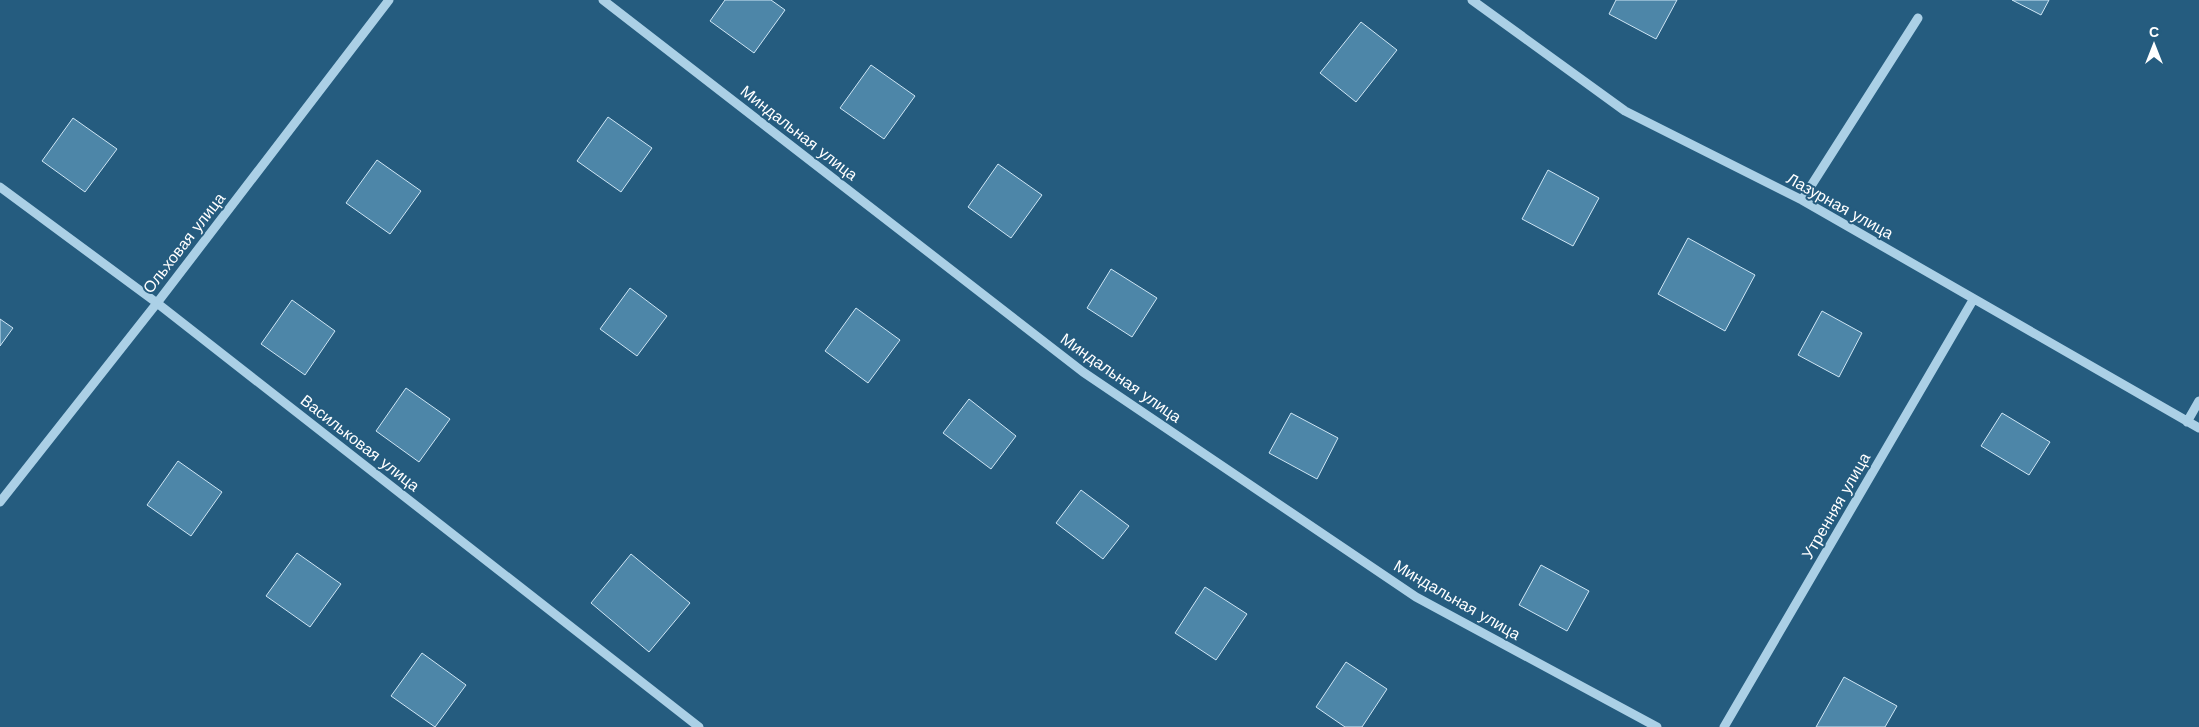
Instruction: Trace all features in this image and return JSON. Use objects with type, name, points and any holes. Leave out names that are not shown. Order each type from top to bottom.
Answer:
[{"type":"street","name":"Ольховая улица","points":[[0,502],[157,303],[389,0]]},
{"type":"street","name":"Миндальная улица","points":[[603,0],[1083,372],[1416,597],[1657,727]]},
{"type":"street","name":"Лазурная улица","points":[[1472,0],[1625,111],[1802,200],[2199,428]]},
{"type":"street","points":[[1802,200],[1918,18]]},
{"type":"street","name":"Васильковая улица","points":[[0,187],[157,303],[699,727]]},
{"type":"street","name":"Утренняя улица","points":[[1724,727],[1974,300]]},
{"type":"street","points":[[2188,422],[2199,401]]},
{"type":"building","points":[[725,0],[771,0],[785,10],[754,53],[710,21]]},
{"type":"building","points":[[1616,0],[1677,0],[1656,39],[1609,14]]},
{"type":"building","points":[[2012,0],[2049,0],[2041,15]]},
{"type":"building","points":[[1361,22],[1397,50],[1356,102],[1320,73]]},
{"type":"building","points":[[871,65],[915,96],[884,139],[840,108]]},
{"type":"building","points":[[608,117],[652,148],[621,192],[577,161]]},
{"type":"building","points":[[73,118],[117,149],[85,192],[42,161]]},
{"type":"building","points":[[377,160],[421,191],[390,234],[346,203]]},
{"type":"building","points":[[998,164],[1042,195],[1011,238],[968,207]]},
{"type":"building","points":[[1548,170],[1599,198],[1573,246],[1522,219]]},
{"type":"building","points":[[1688,238],[1755,275],[1725,331],[1658,294]]},
{"type":"building","points":[[1111,269],[1157,298],[1132,337],[1087,308]]},
{"type":"building","points":[[630,288],[667,316],[637,356],[600,329]]},
{"type":"building","points":[[292,300],[335,331],[305,375],[261,344]]},
{"type":"building","points":[[856,308],[900,340],[868,383],[825,351]]},
{"type":"building","points":[[1822,311],[1862,333],[1839,377],[1798,355]]},
{"type":"building","points":[[0,319],[13,328],[0,346]]},
{"type":"building","points":[[406,388],[450,419],[419,462],[376,431]]},
{"type":"building","points":[[969,399],[1016,436],[991,469],[943,433]]},
{"type":"building","points":[[1291,413],[1338,438],[1317,479],[1269,453]]},
{"type":"building","points":[[2002,413],[2050,442],[2029,475],[1981,446]]},
{"type":"building","points":[[178,461],[222,492],[191,536],[147,505]]},
{"type":"building","points":[[1081,490],[1129,526],[1103,559],[1056,523]]},
{"type":"building","points":[[297,553],[341,584],[310,627],[266,596]]},
{"type":"building","points":[[631,554],[690,603],[649,652],[591,603]]},
{"type":"building","points":[[1541,565],[1589,591],[1567,631],[1519,605]]},
{"type":"building","points":[[1205,587],[1247,614],[1216,660],[1175,633]]},
{"type":"building","points":[[422,653],[466,685],[435,727],[391,696]]},
{"type":"building","points":[[1346,662],[1387,689],[1362,727],[1345,727],[1316,707]]},
{"type":"building","points":[[1844,677],[1897,706],[1885,727],[1816,727]]}]
